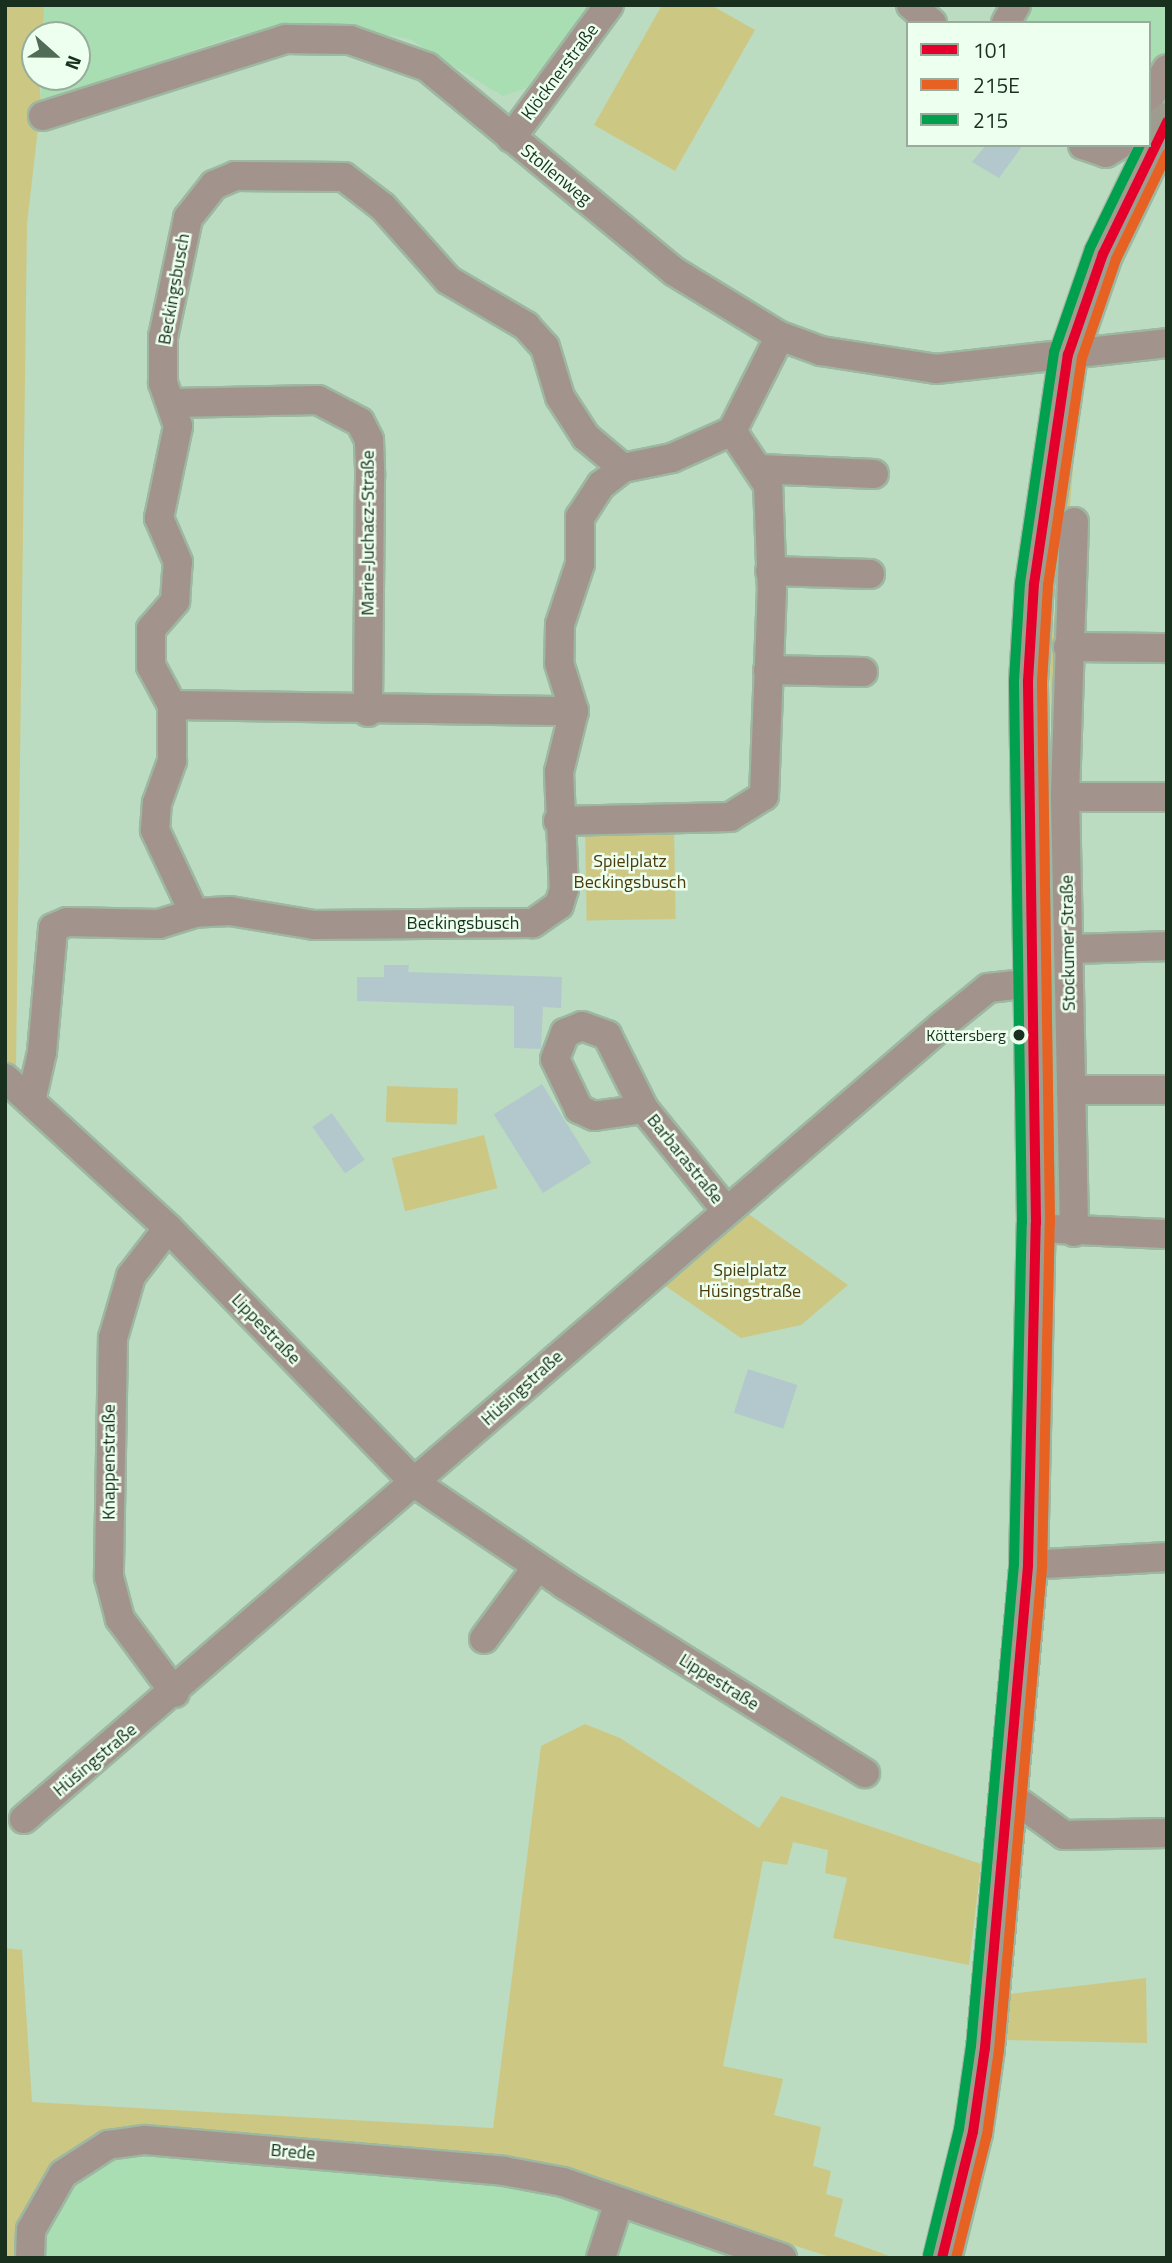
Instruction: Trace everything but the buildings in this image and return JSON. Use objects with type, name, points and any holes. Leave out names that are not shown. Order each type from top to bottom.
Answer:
[{"type":"main road","name":"Stockumer Straße","points":[[942,2258],[973,2132],[1009,1795],[1028,1565],[1037,1223],[1028,681],[1045,481],[1068,355],[1103,254],[1167,121]]},
{"type":"street","name":"Klöcknerstraße","points":[[511,138],[610,5]]},
{"type":"street","points":[[911,5],[930,21]]},
{"type":"street","points":[[1007,21],[1016,5]]},
{"type":"street","name":"Stollenweg","points":[[43,116],[248,49],[319,37],[407,55],[675,272],[780,336],[832,354],[903,367],[970,367],[1167,343]]},
{"type":"street","points":[[1151,96],[1167,69]]},
{"type":"street","points":[[1089,147],[1106,153],[1116,147]]},
{"type":"street","name":"Beckingsbusch","points":[[194,913],[155,830],[157,803],[172,761],[172,705],[151,666],[151,629],[175,601],[178,562],[159,518],[175,460],[174,403],[163,383],[163,337],[196,201],[235,176],[344,177],[383,207],[448,281],[526,326],[544,347],[560,397],[586,437],[623,468]]},
{"type":"street","points":[[172,705],[368,712],[574,711],[559,663],[560,624],[580,564],[580,517],[601,485],[623,468],[671,458],[732,431],[780,336]]},
{"type":"street","name":"Marie-Juchacz-Straße","points":[[174,403],[318,400],[360,422],[369,440],[370,476],[368,712]]},
{"type":"street","points":[[558,821],[730,817],[754,805],[768,783],[768,485],[760,469],[732,431]]},
{"type":"street","points":[[760,469],[874,474]]},
{"type":"street","name":"Stockumer Straße","points":[[1074,522],[1065,797],[1074,1232]]},
{"type":"street","points":[[770,571],[870,574]]},
{"type":"street","points":[[1068,646],[1167,648]]},
{"type":"street","points":[[768,670],[863,672]]},
{"type":"street","name":"Beckingsbusch","points":[[31,1101],[42,1052],[53,928],[67,922],[159,924],[194,913],[230,911],[314,925],[533,923],[559,905],[564,889],[558,821],[559,772],[574,711]]},
{"type":"street","points":[[1065,797],[1167,797]]},
{"type":"street","points":[[1068,949],[1167,946]]},
{"type":"street","name":"Hüsingstraße","points":[[24,1819],[175,1693],[416,1484],[725,1209],[988,988],[1033,983]]},
{"type":"street","name":"Lippestraße","points":[[5,1078],[168,1228],[416,1484],[537,1567],[865,1773]]},
{"type":"street","points":[[1071,1090],[1167,1090]]},
{"type":"street","name":"Barbarastraße","points":[[644,1110],[725,1209]]},
{"type":"street","points":[[1037,1223],[1074,1232],[1167,1234]]},
{"type":"street","name":"Knappenstraße","points":[[168,1228],[131,1276],[113,1338],[109,1577],[120,1619],[175,1693]]},
{"type":"street","points":[[1028,1565],[1167,1557]]},
{"type":"street","points":[[484,1639],[537,1567]]},
{"type":"street","points":[[1009,1795],[1064,1835],[1167,1833]]},
{"type":"street","name":"Brede","points":[[30,2258],[31,2230],[63,2174],[108,2145],[145,2140],[504,2171],[619,2203],[782,2258]]},
{"type":"street","points":[[601,2258],[619,2203]]},
{"type":"shaded area","points":[[44,5],[589,5],[526,88],[503,96],[409,39],[317,22],[235,36],[91,85],[91,21],[43,21]]},
{"type":"shaded area","points":[[1024,5],[1167,5],[1167,84],[1151,110],[1151,21],[1016,21]]},
{"type":"shaded area","points":[[41,91],[73,91],[41,102]]},
{"type":"shaded area","points":[[187,2129],[478,2154],[501,2180],[745,2258],[20,2258],[21,2226],[55,2167],[145,2130]]},
{"type":"green space","points":[[5,5],[44,5],[43,21],[21,21],[21,91],[40,91],[41,102],[27,224],[16,1067],[5,1060]]},
{"type":"green space","points":[[662,5],[711,5],[755,30],[675,171],[594,125]]},
{"type":"green space","points":[[1076,431],[1059,642],[1061,1105],[1056,1106],[1050,652]]},
{"type":"green space","name":"Spielplatz Beckingsbusch","points":[[674,826],[676,919],[587,921],[585,828]]},
{"type":"green space","points":[[387,1086],[458,1088],[457,1124],[386,1122]]},
{"type":"green space","points":[[484,1135],[497,1188],[405,1211],[392,1158]]},
{"type":"green space","name":"Spielplatz Hüsingstraße","points":[[747,1213],[848,1285],[801,1325],[741,1338],[664,1285]]},
{"type":"green space","points":[[585,1724],[620,1738],[759,1828],[781,1796],[981,1864],[969,1965],[833,1938],[847,1878],[825,1873],[828,1850],[793,1842],[787,1865],[763,1861],[723,2066],[783,2079],[774,2115],[821,2127],[813,2166],[831,2171],[826,2194],[843,2199],[834,2236],[895,2258],[833,2258],[554,2168],[478,2154],[187,2129],[145,2130],[55,2167],[21,2226],[20,2258],[5,2258],[5,1948],[22,1950],[32,2102],[493,2128],[541,1746]]},
{"type":"green space","points":[[1146,1978],[1147,2043],[1007,2040],[1009,1994]]},
{"type":"transit line","name":"101","points":[[942,2258],[973,2132],[985,2048],[1028,1565],[1036,1223],[1028,681],[1034,584],[1068,355],[1103,254],[1167,122]]},
{"type":"transit line","name":"215","points":[[928,2255],[959,2129],[971,2046],[1014,1564],[1022,1223],[1014,681],[1020,583],[1054,352],[1090,248],[1139,147]]},
{"type":"transit line","name":"215E","points":[[956,2258],[987,2135],[999,2050],[1042,1565],[1050,1223],[1042,681],[1048,585],[1082,358],[1116,259],[1167,154]]},
{"type":"place","name":"Köttersberg","points":[[1019,1035]]}]
